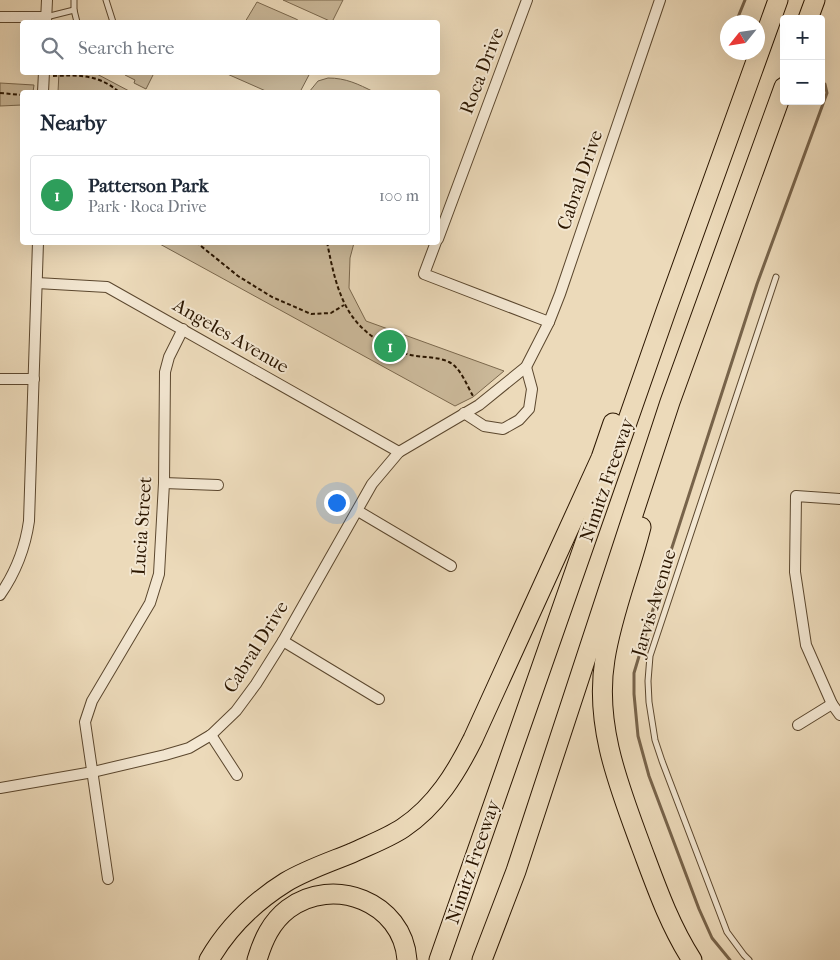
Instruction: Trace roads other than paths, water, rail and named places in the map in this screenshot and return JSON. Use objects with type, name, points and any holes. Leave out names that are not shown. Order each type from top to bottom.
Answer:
[{"type":"highway","name":"Nimitz Freeway","points":[[439,960],[666,311],[778,0]]},
{"type":"highway","points":[[809,15],[815,0]]},
{"type":"highway","name":"Nimitz Freeway","points":[[482,960],[516,872],[670,402],[780,97]]},
{"type":"highway","points":[[210,960],[232,926],[261,899],[287,881],[403,828],[423,812],[457,772],[474,739],[601,458],[648,329],[666,311]]},
{"type":"highway","points":[[670,402],[634,554],[614,620],[605,660],[602,699],[606,738],[615,775],[664,907],[680,941],[692,960]]},
{"type":"highway","points":[[492,960],[516,872]]},
{"type":"highway","points":[[257,960],[262,942],[272,924],[288,908],[306,898],[328,894],[349,895],[368,901],[384,912],[397,927],[406,948],[407,960]]},
{"type":"street","points":[[0,17],[46,20],[47,0]]},
{"type":"street","name":"Roca Drive","points":[[441,221],[527,0]]},
{"type":"street","name":"Cabral Drive","points":[[0,788],[93,772],[165,755],[189,748],[211,735],[236,711],[283,641],[372,484],[399,452],[479,405],[526,367],[549,322],[560,294],[660,0]]},
{"type":"street","points":[[43,90],[44,75]]},
{"type":"street","points":[[0,595],[19,563],[29,521],[38,245]]},
{"type":"street","points":[[435,245],[424,274],[549,322]]},
{"type":"street","name":"Angeles Avenue","points":[[37,283],[107,287],[399,452]]},
{"type":"street","name":"Lucia Street","points":[[108,879],[85,722],[92,701],[150,603],[159,574],[164,483],[165,372],[169,357],[183,329]]},
{"type":"street","points":[[464,413],[484,426],[504,429],[519,420],[529,409],[532,390],[526,367]]},
{"type":"street","points":[[0,379],[34,379]]},
{"type":"street","points":[[164,483],[218,485]]},
{"type":"street","points":[[840,499],[796,496],[794,572],[806,645],[832,704],[840,715]]},
{"type":"street","points":[[358,511],[451,566]]},
{"type":"street","points":[[283,641],[379,699]]},
{"type":"street","points":[[798,725],[832,704]]},
{"type":"street","points":[[211,735],[236,775]]},
{"type":"lane","points":[[74,0],[76,20]]},
{"type":"lane","points":[[106,0],[111,20]]},
{"type":"lane","points":[[46,20],[74,10]]},
{"type":"lane","name":"Jarvis Avenue","points":[[749,960],[727,932],[662,760],[649,702],[648,681],[650,656],[776,277]]},
{"type":"waterway","points":[[739,15],[745,0]]},
{"type":"waterway","points":[[825,84],[827,93],[825,98]]},
{"type":"waterway","points":[[730,960],[712,938],[699,909],[649,776],[638,736],[634,673],[666,566],[757,284],[823,105]]},
{"type":"place","name":"Patterson Park","points":[[390,346]]}]
